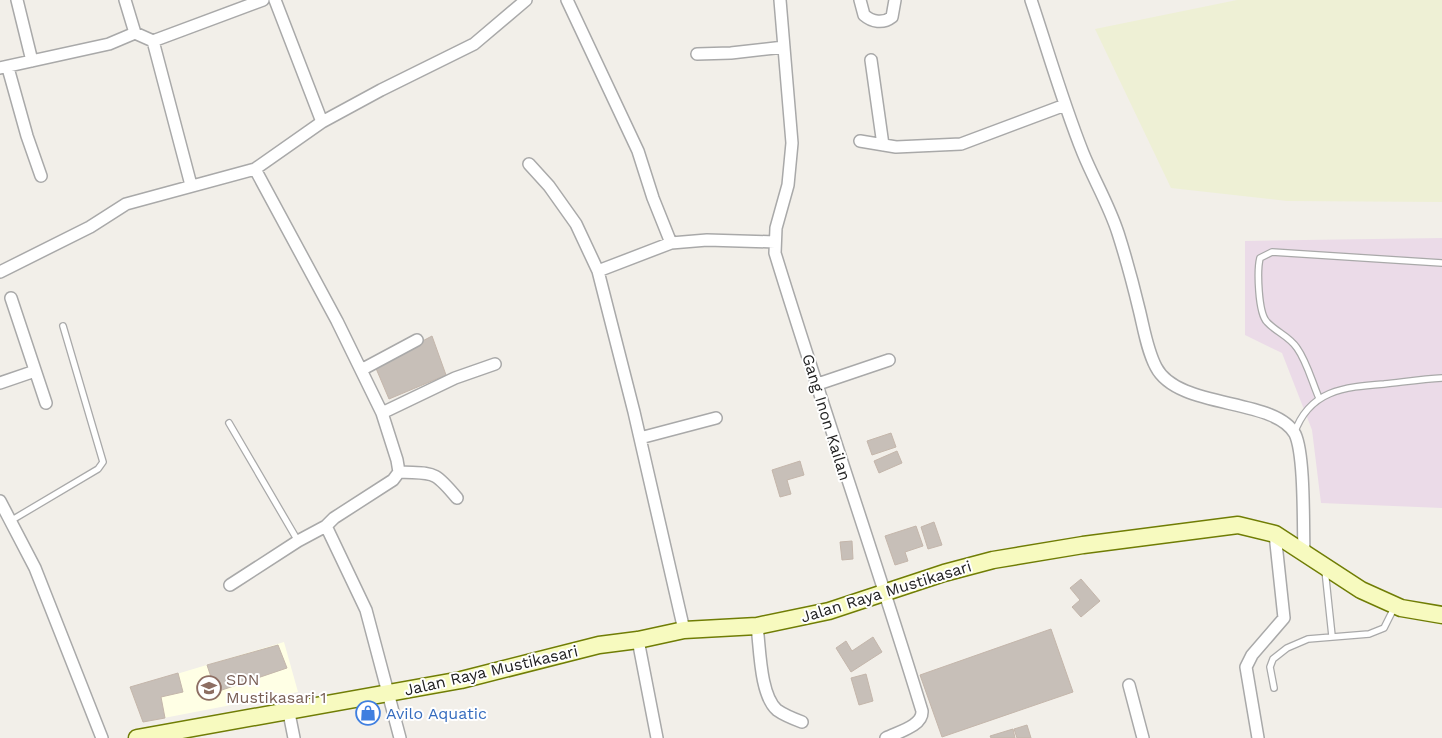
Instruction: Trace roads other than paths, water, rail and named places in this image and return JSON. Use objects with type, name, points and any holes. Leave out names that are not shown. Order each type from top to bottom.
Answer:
[{"type":"main road","name":"Jalan Raya Mustikasari","points":[[137,738],[289,713],[461,680],[599,645],[638,640],[684,630],[757,626],[829,611],[886,591],[972,565],[1083,545],[1238,525],[1275,534],[1361,590],[1395,605],[1442,615]]},
{"type":"street","points":[[18,0],[32,61]]},
{"type":"street","points":[[124,0],[135,33],[153,42],[261,0]]},
{"type":"street","points":[[275,0],[322,122]]},
{"type":"street","points":[[0,272],[90,227],[126,204],[255,169],[322,122],[474,44],[526,0]]},
{"type":"street","points":[[567,0],[638,151],[653,198],[672,243]]},
{"type":"street","name":"Gang Inon Kailan","points":[[780,0],[792,144],[788,185],[776,228],[775,253],[818,384],[845,476],[886,591],[922,716],[918,722],[886,738]]},
{"type":"street","points":[[860,0],[864,14],[874,21],[886,21],[892,17],[895,0]]},
{"type":"street","points":[[1031,0],[1065,105],[1118,232],[1150,353],[1156,369],[1168,382],[1185,392],[1256,411],[1280,421],[1294,434],[1300,458],[1304,554]]},
{"type":"street","points":[[42,176],[4,68],[108,44],[135,33]]},
{"type":"street","points":[[153,42],[191,185]]},
{"type":"street","points":[[697,54],[731,53],[784,47]]},
{"type":"street","points":[[872,60],[883,145]]},
{"type":"street","points":[[860,141],[896,147],[961,144],[1065,105]]},
{"type":"street","points":[[529,164],[549,186],[576,224],[598,271],[640,438],[684,630]]},
{"type":"street","points":[[230,585],[298,541],[326,526],[334,518],[394,480],[399,472],[382,413],[306,261],[255,169]]},
{"type":"street","points":[[598,271],[672,243],[707,240],[775,242]]},
{"type":"street","points":[[11,298],[46,403]]},
{"type":"street","points":[[361,370],[417,340]]},
{"type":"street","points":[[818,384],[890,360]]},
{"type":"street","points":[[382,413],[455,378],[495,364]]},
{"type":"street","points":[[0,383],[35,371]]},
{"type":"street","points":[[640,438],[716,418]]},
{"type":"street","points":[[399,472],[433,474],[440,477],[457,498]]},
{"type":"street","points":[[0,500],[12,520],[35,568],[102,738]]},
{"type":"street","points":[[326,526],[366,610],[400,738]]},
{"type":"street","points":[[1258,738],[1246,667],[1252,656],[1284,618],[1275,534]]},
{"type":"street","points":[[757,626],[765,687],[770,701],[778,710],[802,722]]},
{"type":"street","points":[[638,640],[657,738]]},
{"type":"street","points":[[1129,685],[1142,738]]},
{"type":"street","points":[[289,713],[294,738]]},
{"type":"lane","points":[[1319,398],[1297,349],[1285,336],[1266,322],[1262,313],[1260,300],[1260,258],[1272,252],[1442,264]]},
{"type":"lane","points":[[12,520],[98,469],[103,462],[63,326]]},
{"type":"lane","points":[[1294,434],[1300,417],[1319,398],[1337,390],[1442,378]]},
{"type":"lane","points":[[229,423],[298,541]]},
{"type":"lane","points":[[1325,568],[1332,636]]},
{"type":"lane","points":[[1274,688],[1270,667],[1274,659],[1287,648],[1308,638],[1369,634],[1384,628],[1391,618],[1395,605]]},
{"type":"place","name":"SDN Mustikasari 1","points":[[209,688]]},
{"type":"place","name":"Avilo Aquatic","points":[[368,713]]}]
